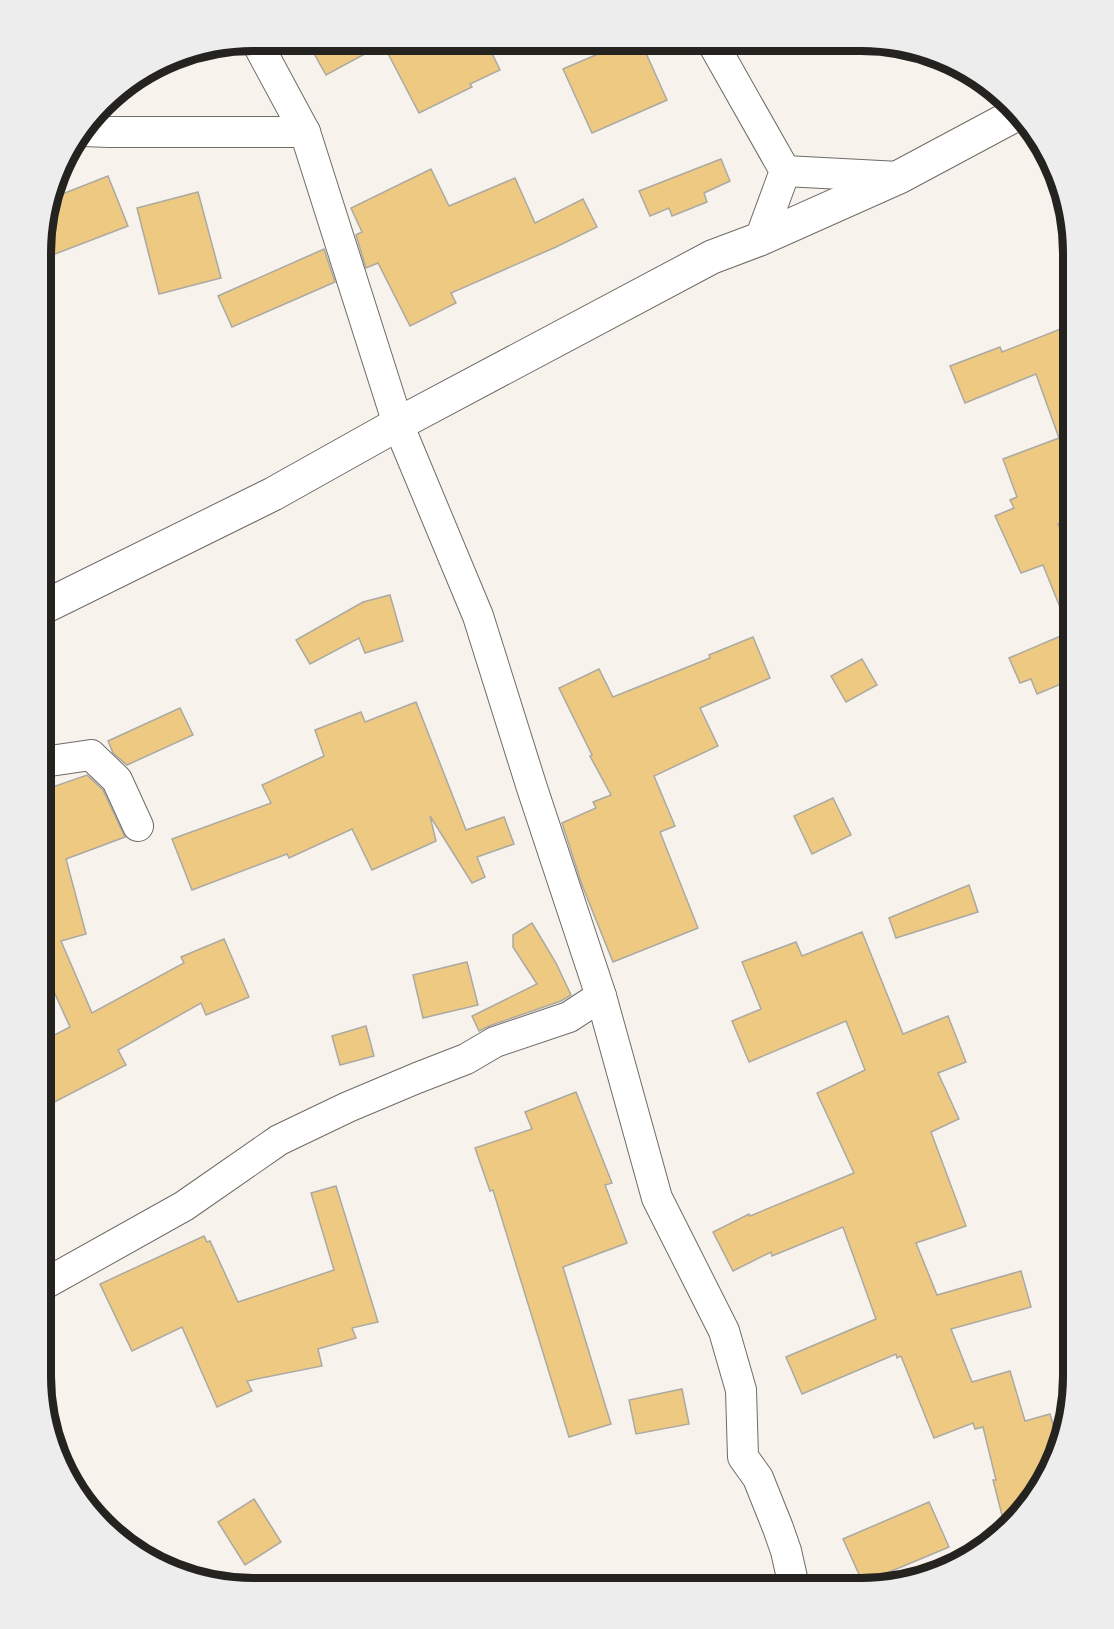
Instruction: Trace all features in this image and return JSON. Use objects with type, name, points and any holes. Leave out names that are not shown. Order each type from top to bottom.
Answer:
[{"type":"street","points":[[262,51],[305,132],[398,424],[478,616],[601,996],[657,1198],[724,1331],[741,1390],[743,1457],[758,1478],[778,1528],[786,1551],[791,1578]]},
{"type":"street","points":[[717,51],[785,171],[760,239]]},
{"type":"street","points":[[51,604],[273,494],[398,424],[712,257],[760,239],[899,177],[1010,117]]},
{"type":"street","points":[[92,131],[305,132]]},
{"type":"street","points":[[785,171],[899,177]]},
{"type":"street","points":[[51,760],[91,755],[117,780],[138,826]]},
{"type":"street","points":[[51,1280],[184,1206],[279,1140],[368,1099],[466,1059],[495,1042],[569,1017],[601,996]]},
{"type":"building","points":[[313,51],[370,51],[326,75]]},
{"type":"building","points":[[387,51],[491,51],[500,70],[470,84],[472,87],[419,113]]},
{"type":"building","points":[[605,51],[645,51],[667,100],[592,133],[563,69]]},
{"type":"building","points":[[721,159],[730,181],[704,193],[707,202],[672,216],[669,208],[650,216],[639,191]]},
{"type":"building","points":[[431,169],[449,206],[515,178],[535,223],[583,199],[597,227],[451,293],[456,303],[410,326],[378,263],[366,268],[356,235],[362,232],[351,208]]},
{"type":"building","points":[[108,176],[128,226],[51,256],[53,227],[60,195]]},
{"type":"building","points":[[198,192],[221,278],[159,294],[137,208]]},
{"type":"building","points":[[324,249],[335,282],[232,327],[218,296]]},
{"type":"building","points":[[1063,328],[1063,522],[1058,524],[1063,536],[1063,615],[1043,565],[1021,573],[995,516],[1014,508],[1010,500],[1017,497],[1003,459],[1059,438],[1036,374],[965,403],[950,366],[1000,347],[1002,352]]},
{"type":"building","points":[[390,595],[403,641],[365,653],[359,638],[310,664],[296,640],[363,602]]},
{"type":"building","points":[[1063,635],[1063,683],[1037,694],[1031,679],[1020,683],[1009,658]]},
{"type":"building","points":[[753,637],[770,678],[700,708],[718,746],[654,776],[675,826],[660,832],[698,928],[613,962],[582,885],[562,823],[596,808],[593,802],[611,795],[590,756],[592,755],[559,688],[599,669],[613,697],[710,658],[709,655]]},
{"type":"building","points":[[862,659],[877,685],[846,702],[831,676]]},
{"type":"building","points":[[416,702],[466,830],[504,817],[514,844],[477,857],[485,877],[472,883],[430,816],[436,841],[372,870],[352,829],[289,858],[287,854],[192,890],[172,839],[271,803],[262,785],[324,756],[315,730],[361,712],[365,722]]},
{"type":"building","points":[[180,708],[193,735],[127,765],[113,753],[108,741]]},
{"type":"building","points":[[87,775],[103,790],[125,837],[66,859],[86,934],[61,941],[92,1013],[184,963],[181,957],[224,939],[249,997],[206,1015],[201,1003],[118,1050],[126,1065],[51,1104],[51,1037],[70,1027],[51,985],[51,788]]},
{"type":"building","points":[[833,798],[851,835],[812,854],[794,816]]},
{"type":"building","points":[[969,885],[978,912],[896,938],[889,918]]},
{"type":"building","points":[[532,923],[556,963],[571,995],[561,1001],[479,1031],[472,1016],[537,984],[513,947],[513,935]]},
{"type":"building","points":[[862,932],[903,1034],[948,1016],[966,1062],[938,1073],[959,1119],[931,1132],[966,1226],[916,1243],[937,1295],[1021,1271],[1031,1307],[951,1329],[972,1382],[1010,1371],[1025,1421],[1050,1414],[1055,1431],[1042,1465],[1029,1488],[1003,1519],[983,1427],[975,1429],[973,1423],[934,1438],[901,1356],[897,1358],[896,1354],[802,1394],[786,1357],[876,1319],[843,1227],[772,1256],[771,1252],[733,1271],[713,1232],[749,1214],[750,1216],[854,1173],[817,1093],[865,1070],[846,1021],[749,1062],[732,1021],[761,1009],[742,962],[796,942],[802,956]]},
{"type":"building","points":[[467,962],[478,1005],[423,1018],[413,975]]},
{"type":"building","points":[[366,1026],[374,1056],[340,1065],[332,1036]]},
{"type":"building","points":[[576,1092],[612,1183],[605,1185],[627,1243],[563,1267],[611,1424],[569,1437],[493,1190],[490,1191],[475,1148],[532,1129],[525,1112]]},
{"type":"building","points":[[336,1186],[378,1322],[352,1328],[356,1338],[318,1349],[322,1366],[247,1381],[252,1391],[217,1407],[182,1327],[132,1351],[100,1284],[204,1236],[207,1242],[210,1241],[238,1302],[334,1270],[311,1193]]},
{"type":"building","points":[[682,1389],[689,1424],[636,1434],[629,1400]]},
{"type":"building","points":[[254,1499],[281,1542],[245,1565],[218,1522]]},
{"type":"building","points":[[929,1502],[949,1547],[878,1577],[861,1578],[843,1539]]}]
